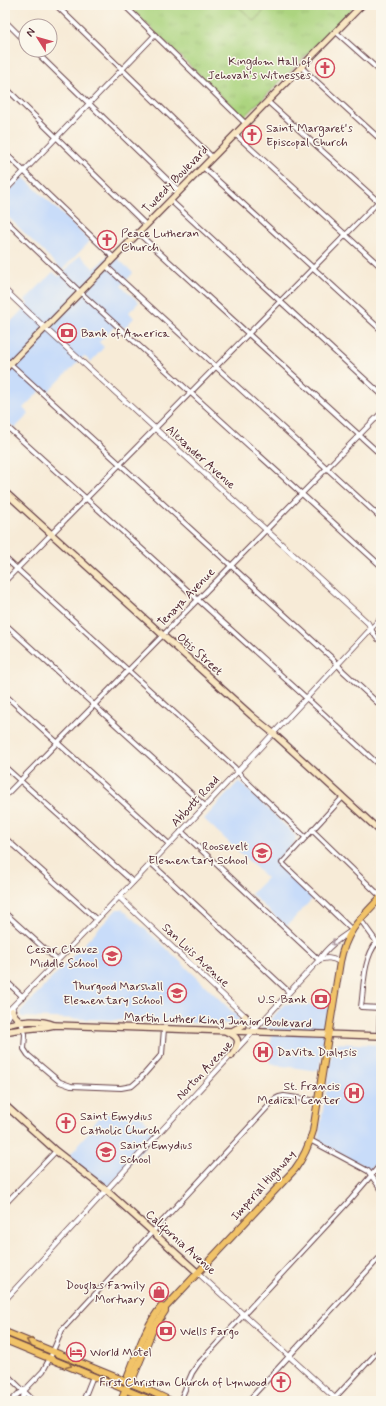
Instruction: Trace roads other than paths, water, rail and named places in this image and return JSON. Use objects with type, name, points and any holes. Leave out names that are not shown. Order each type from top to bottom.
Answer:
[{"type":"main road","name":"Tweedy Boulevard","points":[[5,369],[362,5]]},
{"type":"main road","name":"Otis Street","points":[[5,492],[381,832]]},
{"type":"main road","name":"Imperial Highway","points":[[121,1401],[130,1381],[128,1376],[146,1331],[161,1307],[165,1308],[294,1169],[304,1155],[313,1130],[343,946],[360,919],[381,897]]},
{"type":"main road","points":[[12,1011],[21,1022]]},
{"type":"main road","points":[[234,1031],[243,1025],[245,1016]]},
{"type":"main road","name":"Martin Luther King Junior Boulevard","points":[[5,1024],[21,1022],[47,1022],[54,1025]]},
{"type":"main road","name":"Martin Luther King Junior Boulevard","points":[[5,1032],[54,1025],[380,1036]]},
{"type":"main road","points":[[223,1030],[234,1035],[238,1039],[237,1048],[231,1056]]},
{"type":"main road","name":"California Avenue","points":[[7,1107],[56,1151],[106,1190],[197,1272]]},
{"type":"main road","points":[[5,1332],[130,1381],[171,1401]]},
{"type":"main road","points":[[5,1340],[152,1401]]},
{"type":"street","points":[[56,5],[212,157]]},
{"type":"street","points":[[124,5],[246,124]]},
{"type":"street","points":[[5,21],[18,34]]},
{"type":"street","points":[[336,32],[381,72]]},
{"type":"street","points":[[5,191],[155,35]]},
{"type":"street","points":[[42,58],[179,191]]},
{"type":"street","points":[[301,67],[381,140]]},
{"type":"street","points":[[5,87],[146,225]]},
{"type":"street","points":[[5,581],[346,234],[380,202],[268,101]]},
{"type":"street","points":[[235,134],[381,267]]},
{"type":"street","points":[[5,153],[114,258]]},
{"type":"street","points":[[203,167],[381,330]]},
{"type":"street","points":[[170,200],[381,394]]},
{"type":"street","points":[[5,220],[80,292],[381,566]]},
{"type":"street","points":[[138,233],[381,455]]},
{"type":"street","points":[[106,266],[381,518]]},
{"type":"street","name":"Alexander Avenue","points":[[5,290],[364,619],[381,642]]},
{"type":"street","points":[[5,359],[230,565],[381,706]]},
{"type":"street","name":"Tenaya Avenue","points":[[5,796],[230,565],[381,413]]},
{"type":"street","points":[[5,425],[381,767]]},
{"type":"street","points":[[5,558],[237,771],[242,778],[305,837]]},
{"type":"street","name":"Abbott Road","points":[[5,1014],[119,897],[381,618]]},
{"type":"street","points":[[5,624],[205,806]]},
{"type":"street","points":[[5,695],[169,844]]},
{"type":"street","points":[[5,767],[133,882]]},
{"type":"street","points":[[343,797],[282,863],[352,930]]},
{"type":"street","points":[[312,830],[381,897]]},
{"type":"street","points":[[181,831],[319,960],[325,957],[340,962]]},
{"type":"street","points":[[5,838],[96,920]]},
{"type":"street","points":[[151,863],[289,992]]},
{"type":"street","name":"San Luis Avenue","points":[[119,897],[245,1016],[253,1025],[254,1032]]},
{"type":"street","points":[[5,913],[58,961]]},
{"type":"street","points":[[360,919],[381,948]]},
{"type":"street","name":"Norton Avenue","points":[[5,1300],[254,1032],[319,960],[323,953],[336,941],[352,930]]},
{"type":"street","points":[[377,942],[373,947],[368,963],[361,1007],[380,1008],[380,1036]]},
{"type":"street","points":[[5,980],[23,997]]},
{"type":"street","name":"Abbott Road","points":[[5,1024],[12,1011],[23,997]]},
{"type":"street","points":[[21,1022],[25,1034],[25,1052],[60,1082],[71,1086],[127,1088],[136,1083],[160,1056],[163,1050],[164,1029]]},
{"type":"street","points":[[11,1401],[18,1394],[24,1391],[43,1371],[62,1330],[277,1098],[288,1096],[318,1101]]},
{"type":"street","points":[[5,1113],[7,1107]]},
{"type":"street","points":[[310,1140],[362,1168],[371,1175],[381,1189]]},
{"type":"street","points":[[5,1204],[56,1151]]},
{"type":"street","points":[[180,1401],[194,1368],[351,1199],[381,1164]]},
{"type":"street","points":[[248,1401],[381,1256]]},
{"type":"street","name":"California Avenue","points":[[197,1272],[335,1400]]},
{"type":"street","points":[[335,1400],[381,1348]]},
{"type":"street","points":[[5,1372],[34,1401]]},
{"type":"street","points":[[83,1401],[93,1376]]},
{"type":"street","points":[[20,1401],[23,1398],[24,1391]]},
{"type":"place","name":"Kingdom Hall of Jehovah's Witnesses","points":[[325,68]]},
{"type":"place","name":"Saint Margaret's Episcopal Church","points":[[252,135]]},
{"type":"place","name":"Peace Lutheran Church","points":[[107,240]]},
{"type":"place","name":"Bank of America","points":[[67,333]]},
{"type":"place","name":"Roosevelt Elementary School","points":[[262,853]]},
{"type":"place","name":"Cesar Chavez Middle School","points":[[112,956]]},
{"type":"place","name":"Thurgood Marshall Elementary School","points":[[177,993]]},
{"type":"place","name":"U.S. Bank","points":[[321,999]]},
{"type":"place","name":"DaVita Dialysis","points":[[263,1052]]},
{"type":"place","name":"St. Francis Medical Center","points":[[354,1093]]},
{"type":"place","name":"Saint Emydius Catholic Church","points":[[66,1123]]},
{"type":"place","name":"Saint Emydius School","points":[[106,1152]]},
{"type":"place","name":"Douglas Family Mortuary","points":[[159,1292]]},
{"type":"place","name":"Wells Fargo","points":[[166,1331]]},
{"type":"place","name":"World Motel","points":[[76,1352]]},
{"type":"place","name":"First Christian Church of Lynwood","points":[[281,1382]]}]
